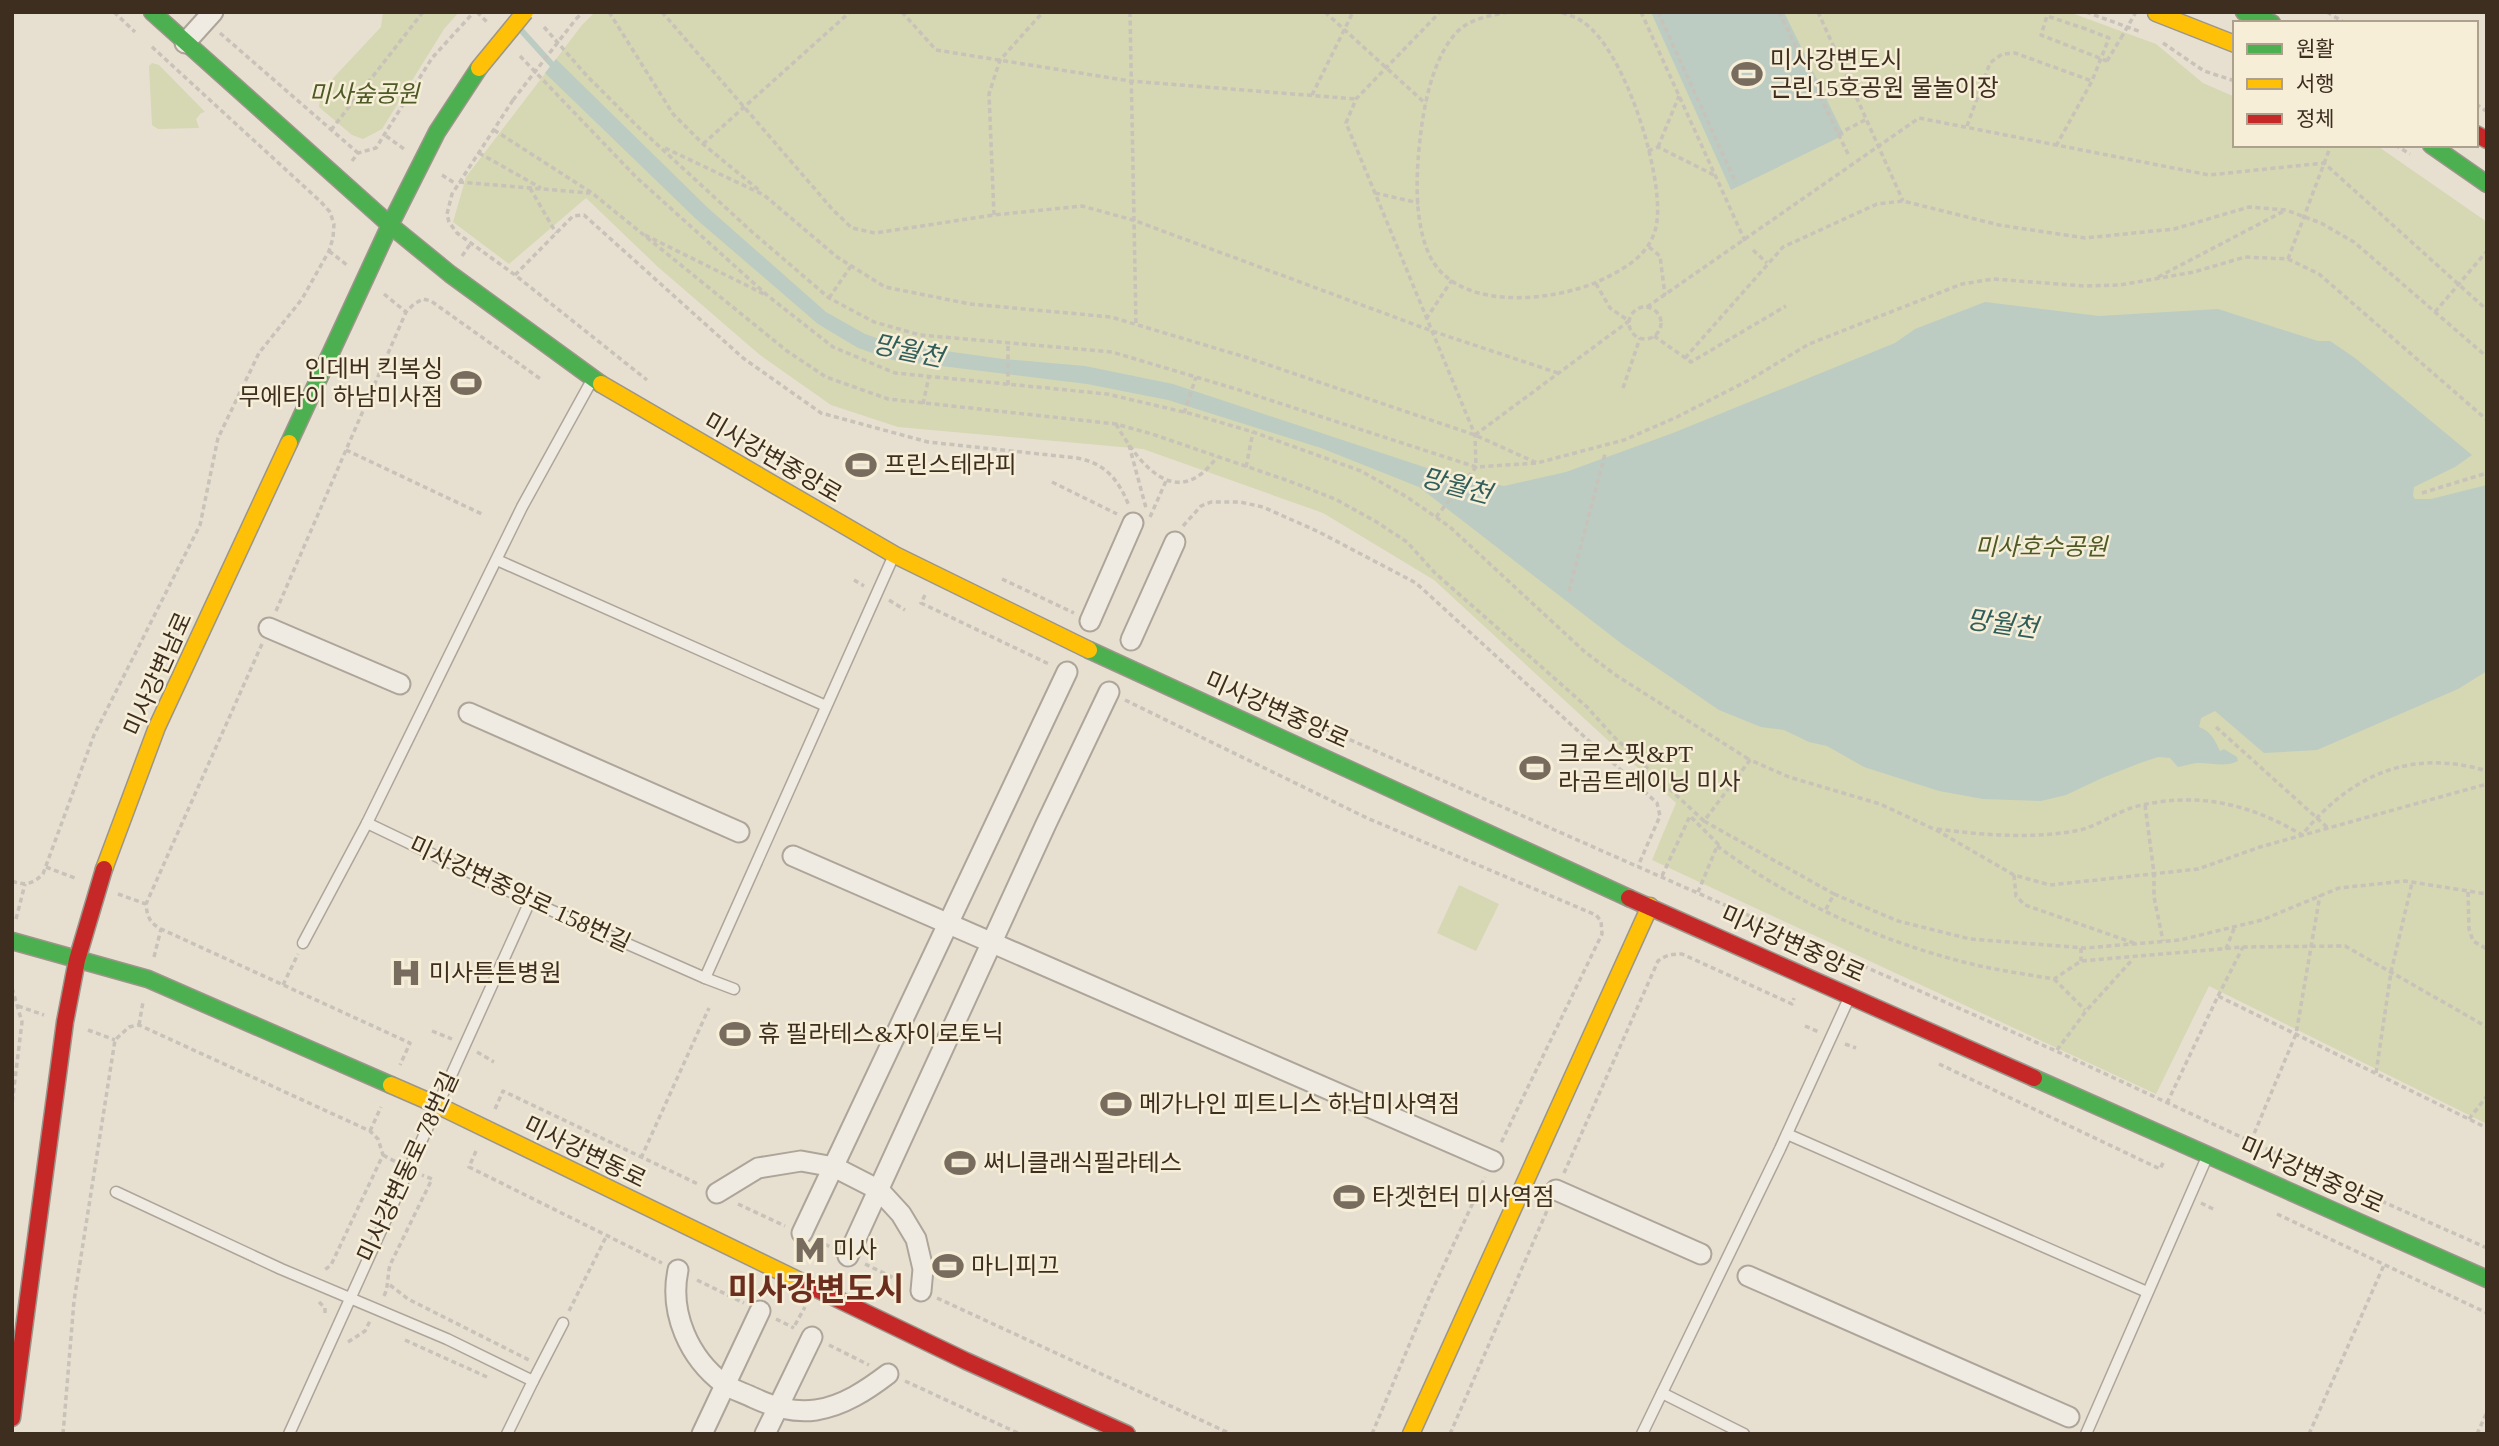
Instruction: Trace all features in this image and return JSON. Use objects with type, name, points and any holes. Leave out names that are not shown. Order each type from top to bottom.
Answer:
[{"type":"street","name":"미사강변중앙로","points":[[152,12],[390,225],[450,274],[593,379],[895,555],[1063,638],[1650,906],[2487,1279]]},
{"type":"street","points":[[2244,12],[2267,21]]},
{"type":"street","points":[[2156,13],[2233,43]]},
{"type":"street","points":[[185,43],[209,16]]},
{"type":"street","name":"미사강변남로","points":[[12,1418],[65,1022],[77,960],[97,887],[157,727],[390,225],[432,142],[479,68],[532,17]]},
{"type":"street","points":[[2434,147],[2487,184]]},
{"type":"street","points":[[1090,621],[1140,525]]},
{"type":"street","points":[[1131,640],[1175,542]]},
{"type":"street","points":[[269,628],[400,684]]},
{"type":"street","points":[[802,1233],[1067,672]]},
{"type":"street","points":[[848,1256],[1110,692]]},
{"type":"street","points":[[469,713],[738,832]]},
{"type":"street","points":[[793,856],[1493,1161]]},
{"type":"street","points":[[1410,1434],[1650,906]]},
{"type":"street","name":"미사강변동로","points":[[12,941],[148,979],[437,1105],[953,1355],[1127,1434]]},
{"type":"street","points":[[717,1194],[758,1168],[801,1161],[834,1167],[879,1190],[901,1214],[916,1240],[923,1269],[921,1291]]},
{"type":"street","points":[[1556,1190],[1701,1254]]},
{"type":"street","points":[[678,1270],[674,1289],[681,1327],[699,1361],[725,1384],[777,1409],[816,1410],[849,1400],[888,1374]]},
{"type":"street","points":[[1748,1276],[2068,1417]]},
{"type":"street","points":[[702,1434],[761,1311]]},
{"type":"street","points":[[765,1434],[812,1337]]},
{"type":"lane","points":[[303,943],[367,823],[522,507],[593,379]]},
{"type":"lane","points":[[705,978],[895,555]]},
{"type":"lane","points":[[497,560],[826,706]]},
{"type":"lane","name":"미사강변중앙로 158번길","points":[[367,823],[530,901],[734,989]]},
{"type":"lane","name":"미사강변동로 78번길","points":[[289,1434],[349,1296],[530,901]]},
{"type":"lane","points":[[1642,1434],[1787,1134],[1850,994]]},
{"type":"lane","points":[[1787,1134],[2147,1292]]},
{"type":"lane","points":[[2086,1434],[2208,1154]]},
{"type":"lane","points":[[116,1192],[447,1339],[533,1381]]},
{"type":"lane","points":[[507,1434],[564,1323]]},
{"type":"lane","points":[[1662,1394],[1744,1434]]},
{"type":"path","points":[[12,881],[32,883],[43,874],[94,735],[201,525],[218,438],[259,353],[302,299],[333,238],[334,224],[330,212],[321,202],[114,12]]},
{"type":"path","points":[[331,130],[423,12]]},
{"type":"path","points":[[209,16],[358,153],[376,148],[432,58],[474,12]]},
{"type":"path","points":[[583,12],[513,100],[452,194],[447,214],[452,229],[657,386]]},
{"type":"path","points":[[609,12],[673,114],[703,144],[837,257],[885,286],[970,304],[1111,317],[1245,356],[1475,435],[1537,463]]},
{"type":"path","points":[[662,12],[852,228],[875,233],[995,215],[1082,206],[1133,220],[1432,331],[1558,373]]},
{"type":"path","points":[[703,144],[850,12]]},
{"type":"path","points":[[901,12],[936,50],[1130,80],[1356,99]]},
{"type":"path","points":[[995,215],[989,94],[1000,60],[1043,12]]},
{"type":"path","points":[[1130,12],[1136,325]]},
{"type":"path","points":[[1325,12],[1426,104]]},
{"type":"path","points":[[1311,96],[1353,12]]},
{"type":"path","points":[[1436,517],[1476,467],[1475,435],[1346,122],[1356,99],[1440,12]]},
{"type":"path","points":[[1508,12],[1482,18],[1457,33],[1441,58],[1426,104],[1419,150],[1419,203],[1425,243],[1430,257],[1452,280],[1481,293],[1519,298],[1567,292],[1595,282],[1632,263],[1649,247],[1657,222],[1655,184],[1632,98],[1609,53],[1593,31],[1583,22],[1559,12]]},
{"type":"path","points":[[1640,12],[1745,241]]},
{"type":"path","points":[[1658,12],[1736,183]]},
{"type":"path","points":[[1779,12],[1849,156]]},
{"type":"path","points":[[1818,12],[1903,201]]},
{"type":"path","points":[[2086,12],[2144,34]]},
{"type":"path","points":[[2056,146],[2092,80],[2109,38],[2047,16],[2041,35],[2107,61],[2136,12]]},
{"type":"path","points":[[532,17],[587,76],[751,231],[829,298],[874,322],[920,335],[1112,352],[1476,467],[1537,463],[1624,440],[1751,379],[1809,344],[1962,284],[1993,279],[2084,286],[2120,285],[2194,272],[2245,257],[2288,259],[2319,274],[2487,421]]},
{"type":"path","points":[[2155,38],[2204,71],[2233,80]]},
{"type":"path","points":[[1967,126],[1990,62],[2002,54],[2015,53],[2092,80]]},
{"type":"path","points":[[1648,151],[1658,147],[1679,96]]},
{"type":"path","points":[[562,99],[636,177],[768,296],[833,347],[895,373],[1107,394],[1184,412],[1253,432],[1360,471],[1407,497],[1450,527],[1585,652],[1750,760],[1788,777],[1880,803],[2014,875],[2050,885],[2198,869],[2302,835],[2487,785]]},
{"type":"path","points":[[1475,435],[1629,321],[1633,312],[1647,307],[1745,241],[1919,118],[2209,175],[2324,163],[2487,310]]},
{"type":"path","points":[[1838,134],[1867,119]]},
{"type":"path","points":[[494,130],[592,193],[787,351],[826,377],[888,399],[1116,424],[1217,456],[1335,499],[1376,521],[1407,542],[1435,573],[1560,682],[1704,821],[1835,894],[1898,921],[1970,939],[2081,948],[2180,940],[2262,920],[2339,888],[2412,883],[2487,894]]},
{"type":"path","points":[[660,146],[764,195]]},
{"type":"path","points":[[1658,147],[1716,176]]},
{"type":"path","points":[[2288,259],[2330,147]]},
{"type":"path","points":[[479,153],[542,188]]},
{"type":"path","points":[[459,182],[592,193]]},
{"type":"path","points":[[530,188],[556,233]]},
{"type":"path","points":[[1375,193],[1419,203]]},
{"type":"path","points":[[1685,358],[1783,247],[1877,204],[1903,201],[1999,225],[2085,238],[2174,229],[2249,207],[2286,210],[2321,223],[2354,242],[2487,357]]},
{"type":"path","points":[[2152,280],[2286,210]]},
{"type":"path","points":[[514,275],[573,216],[584,215],[743,358],[821,413],[928,442],[1077,458],[1096,463],[1113,476],[1140,525]]},
{"type":"path","points":[[637,231],[768,296]]},
{"type":"path","points":[[1649,247],[1660,256],[1665,295]]},
{"type":"path","points":[[1753,250],[1767,263]]},
{"type":"path","points":[[2435,312],[2487,251]]},
{"type":"path","points":[[829,298],[851,266]]},
{"type":"path","points":[[1426,318],[1452,280]]},
{"type":"path","points":[[1595,282],[1610,308],[1629,321],[1630,330],[1640,338],[1654,336],[1660,329],[1661,320],[1656,311],[1647,307]]},
{"type":"path","points":[[406,312],[423,299],[431,301],[541,380]]},
{"type":"path","points":[[1654,336],[1691,362],[1786,306]]},
{"type":"path","points":[[1623,388],[1640,338]]},
{"type":"path","points":[[1008,343],[1008,384]]},
{"type":"path","points":[[923,404],[929,376]]},
{"type":"path","points":[[1184,412],[1196,377]]},
{"type":"path","points":[[1116,424],[1129,445],[1166,481],[1185,483],[1200,477],[1217,456]]},
{"type":"path","points":[[1247,467],[1253,432]]},
{"type":"path","points":[[1129,445],[1144,496],[1140,525]]},
{"type":"path","points":[[346,450],[484,515]]},
{"type":"path","points":[[1569,590],[1605,454]]},
{"type":"path","points":[[2422,493],[2487,473]]},
{"type":"path","points":[[1140,525],[1166,481]]},
{"type":"path","points":[[1052,482],[1140,525]]},
{"type":"path","points":[[1175,542],[1183,526],[1201,506],[1221,501],[1240,502],[1263,507],[1319,532],[1416,583],[1657,803],[1660,816],[1638,866]]},
{"type":"path","points":[[994,575],[1090,621]]},
{"type":"path","points":[[921,603],[1067,672]]},
{"type":"path","points":[[1110,692],[1367,818],[1595,915],[1601,921],[1602,934],[1430,1295],[1372,1434]]},
{"type":"path","points":[[1301,719],[2056,1051],[2487,1248]]},
{"type":"path","points":[[2216,727],[2328,828]]},
{"type":"path","points":[[1704,821],[1750,760]]},
{"type":"path","points":[[2302,835],[2344,792],[2366,778],[2390,769],[2442,762],[2487,771]]},
{"type":"path","points":[[1930,828],[2017,837],[2077,831],[2133,808],[2182,799],[2226,803],[2285,825],[2302,835]]},
{"type":"path","points":[[2145,805],[2154,873],[2154,897],[2163,941]]},
{"type":"path","points":[[1662,876],[1690,816],[1717,846],[1773,885],[1852,925],[1980,966],[2054,979],[2086,1011]]},
{"type":"path","points":[[1698,892],[1717,846]]},
{"type":"path","points":[[2014,875],[2016,896],[2025,905],[2136,944]]},
{"type":"path","points":[[2376,1074],[2391,972],[2412,883]]},
{"type":"path","points":[[16,923],[25,884]]},
{"type":"path","points":[[2478,893],[2487,889]]},
{"type":"path","points":[[2468,892],[2469,929],[2473,942],[2487,949]]},
{"type":"path","points":[[1825,911],[1835,894]]},
{"type":"path","points":[[2251,1142],[2296,1034],[2320,895]]},
{"type":"path","points":[[146,904],[146,914],[152,924],[411,1043]]},
{"type":"path","points":[[2226,949],[2235,926]]},
{"type":"path","points":[[283,985],[303,943]]},
{"type":"path","points":[[2054,979],[2081,961],[2243,947],[2345,946],[2487,1027]]},
{"type":"path","points":[[2167,1103],[2243,947]]},
{"type":"path","points":[[2081,948],[2081,961]]},
{"type":"path","points":[[1450,1434],[1658,961],[1671,954],[1682,954],[1792,1004]]},
{"type":"path","points":[[2056,1051],[2086,1011],[2134,958]]},
{"type":"path","points":[[12,988],[22,1022],[12,1104]]},
{"type":"path","points":[[2218,996],[2487,1128]]},
{"type":"path","points":[[641,1158],[709,1008]]},
{"type":"path","points":[[63,1434],[74,1301],[115,1040],[129,1027],[139,1025],[370,1131],[378,1139],[383,1155],[331,1265],[324,1268],[313,1298],[325,1308],[325,1321]]},
{"type":"path","points":[[1939,1064],[2160,1170]]},
{"type":"path","points":[[2469,1119],[2487,1096]]},
{"type":"path","points":[[468,1167],[888,1374],[1020,1434]]},
{"type":"path","points":[[432,1180],[390,1265],[390,1285],[408,1299],[529,1360],[537,1359]]},
{"type":"path","points":[[2267,1209],[2487,1313]]},
{"type":"path","points":[[564,1323],[607,1235]]},
{"type":"path","points":[[2309,1434],[2384,1265]]},
{"type":"path","points":[[347,1342],[365,1331],[390,1285]]},
{"type":"path","points":[[921,1291],[1231,1434]]},
{"type":"path","points":[[393,1334],[490,1379]]},
{"type":"path","points":[[2477,1434],[2487,1412]]},
{"type":"green space","name":"미사숲공원","points":[[383,12],[459,12],[444,29],[382,129],[363,139],[352,135],[319,107],[321,91],[381,27]]},
{"type":"green space","name":"미사호수공원","points":[[595,12],[2069,12],[2156,44],[2203,83],[2233,96],[2233,147],[2379,147],[2487,222],[2487,1124],[2209,986],[2156,1094],[1652,860],[1676,803],[1434,580],[1323,513],[1143,449],[898,427],[831,405],[760,355],[658,267],[586,198],[509,264],[453,222],[466,177],[582,25]]},
{"type":"green space","points":[[152,63],[159,65],[205,112],[196,119],[199,128],[158,129],[152,125],[149,66]]},
{"type":"green space","points":[[1459,885],[1499,904],[1476,951],[1437,933]]},
{"type":"water","name":"미사강변도시 근린15호공원 물놀이장","points":[[1651,12],[1784,12],[1844,135],[1731,190]]},
{"type":"water","points":[[556,59],[708,208],[826,312],[865,334],[894,344],[1003,359],[1085,366],[1173,384],[1433,470],[1504,486],[1566,472],[1673,433],[1895,343],[1915,329],[1985,302],[2099,316],[2218,309],[2318,341],[2330,341],[2355,358],[2472,455],[2455,467],[2414,487],[2415,499],[2431,499],[2487,485],[2487,671],[2458,689],[2317,750],[2264,753],[2215,711],[2201,718],[2199,727],[2210,733],[2220,751],[2224,749],[2237,757],[2238,761],[2223,764],[2196,763],[2178,767],[2170,758],[2158,757],[2066,795],[2041,801],[1983,799],[1939,791],[1864,767],[1827,746],[1809,742],[1784,730],[1761,727],[1719,710],[1622,644],[1419,487],[1321,448],[1168,400],[1087,384],[893,360],[858,348],[818,324],[696,219],[545,73]]},
{"type":"waterway","name":"망월천","points":[[520,29],[557,70]]},
{"type":"traffic: fast","points":[[152,12],[390,225],[450,274],[601,384]]},
{"type":"traffic: fast","points":[[2244,12],[2267,21]]},
{"type":"traffic: fast","points":[[289,443],[390,225],[437,132],[479,68]]},
{"type":"traffic: fast","points":[[2434,147],[2487,184]]},
{"type":"traffic: fast","points":[[1089,650],[1629,898]]},
{"type":"traffic: fast","points":[[12,941],[148,979],[391,1085]]},
{"type":"traffic: fast","points":[[2034,1078],[2487,1279]]},
{"type":"traffic: slow","points":[[479,68],[525,12]]},
{"type":"traffic: slow","points":[[2156,13],[2233,43]]},
{"type":"traffic: slow","points":[[601,384],[895,555],[1089,650]]},
{"type":"traffic: slow","points":[[104,869],[157,727],[289,443]]},
{"type":"traffic: slow","points":[[1411,1434],[1650,906]]},
{"type":"traffic: slow","points":[[391,1085],[802,1282]]},
{"type":"traffic: jam","points":[[2478,135],[2487,140]]},
{"type":"traffic: jam","points":[[12,1418],[65,1022],[77,960],[104,869]]},
{"type":"traffic: jam","points":[[1629,898],[2034,1078]]},
{"type":"traffic: jam","points":[[802,1282],[1127,1434]]},
{"type":"place","name":"미사강변도시 근린15호공원 물놀이장","points":[[1747,74]]},
{"type":"place","name":"인데버 킥복싱 무에타이 하남미사점","points":[[466,383]]},
{"type":"place","name":"프린스테라피","points":[[861,465]]},
{"type":"place","name":"크로스핏&PT 라곰트레이닝 미사","points":[[1535,768]]},
{"type":"place","name":"미사튼튼병원","points":[[406,973]]},
{"type":"place","name":"휴 필라테스&자이로토닉","points":[[735,1034]]},
{"type":"place","name":"메가나인 피트니스 하남미사역점","points":[[1116,1104]]},
{"type":"place","name":"써니클래식필라테스","points":[[960,1163]]},
{"type":"place","name":"타겟헌터 미사역점","points":[[1349,1197]]},
{"type":"place","name":"미사","points":[[810,1250]]},
{"type":"place","name":"마니피끄","points":[[948,1266]]},
{"type":"district","name":"미사강변도시","points":[[816,1289]]}]
